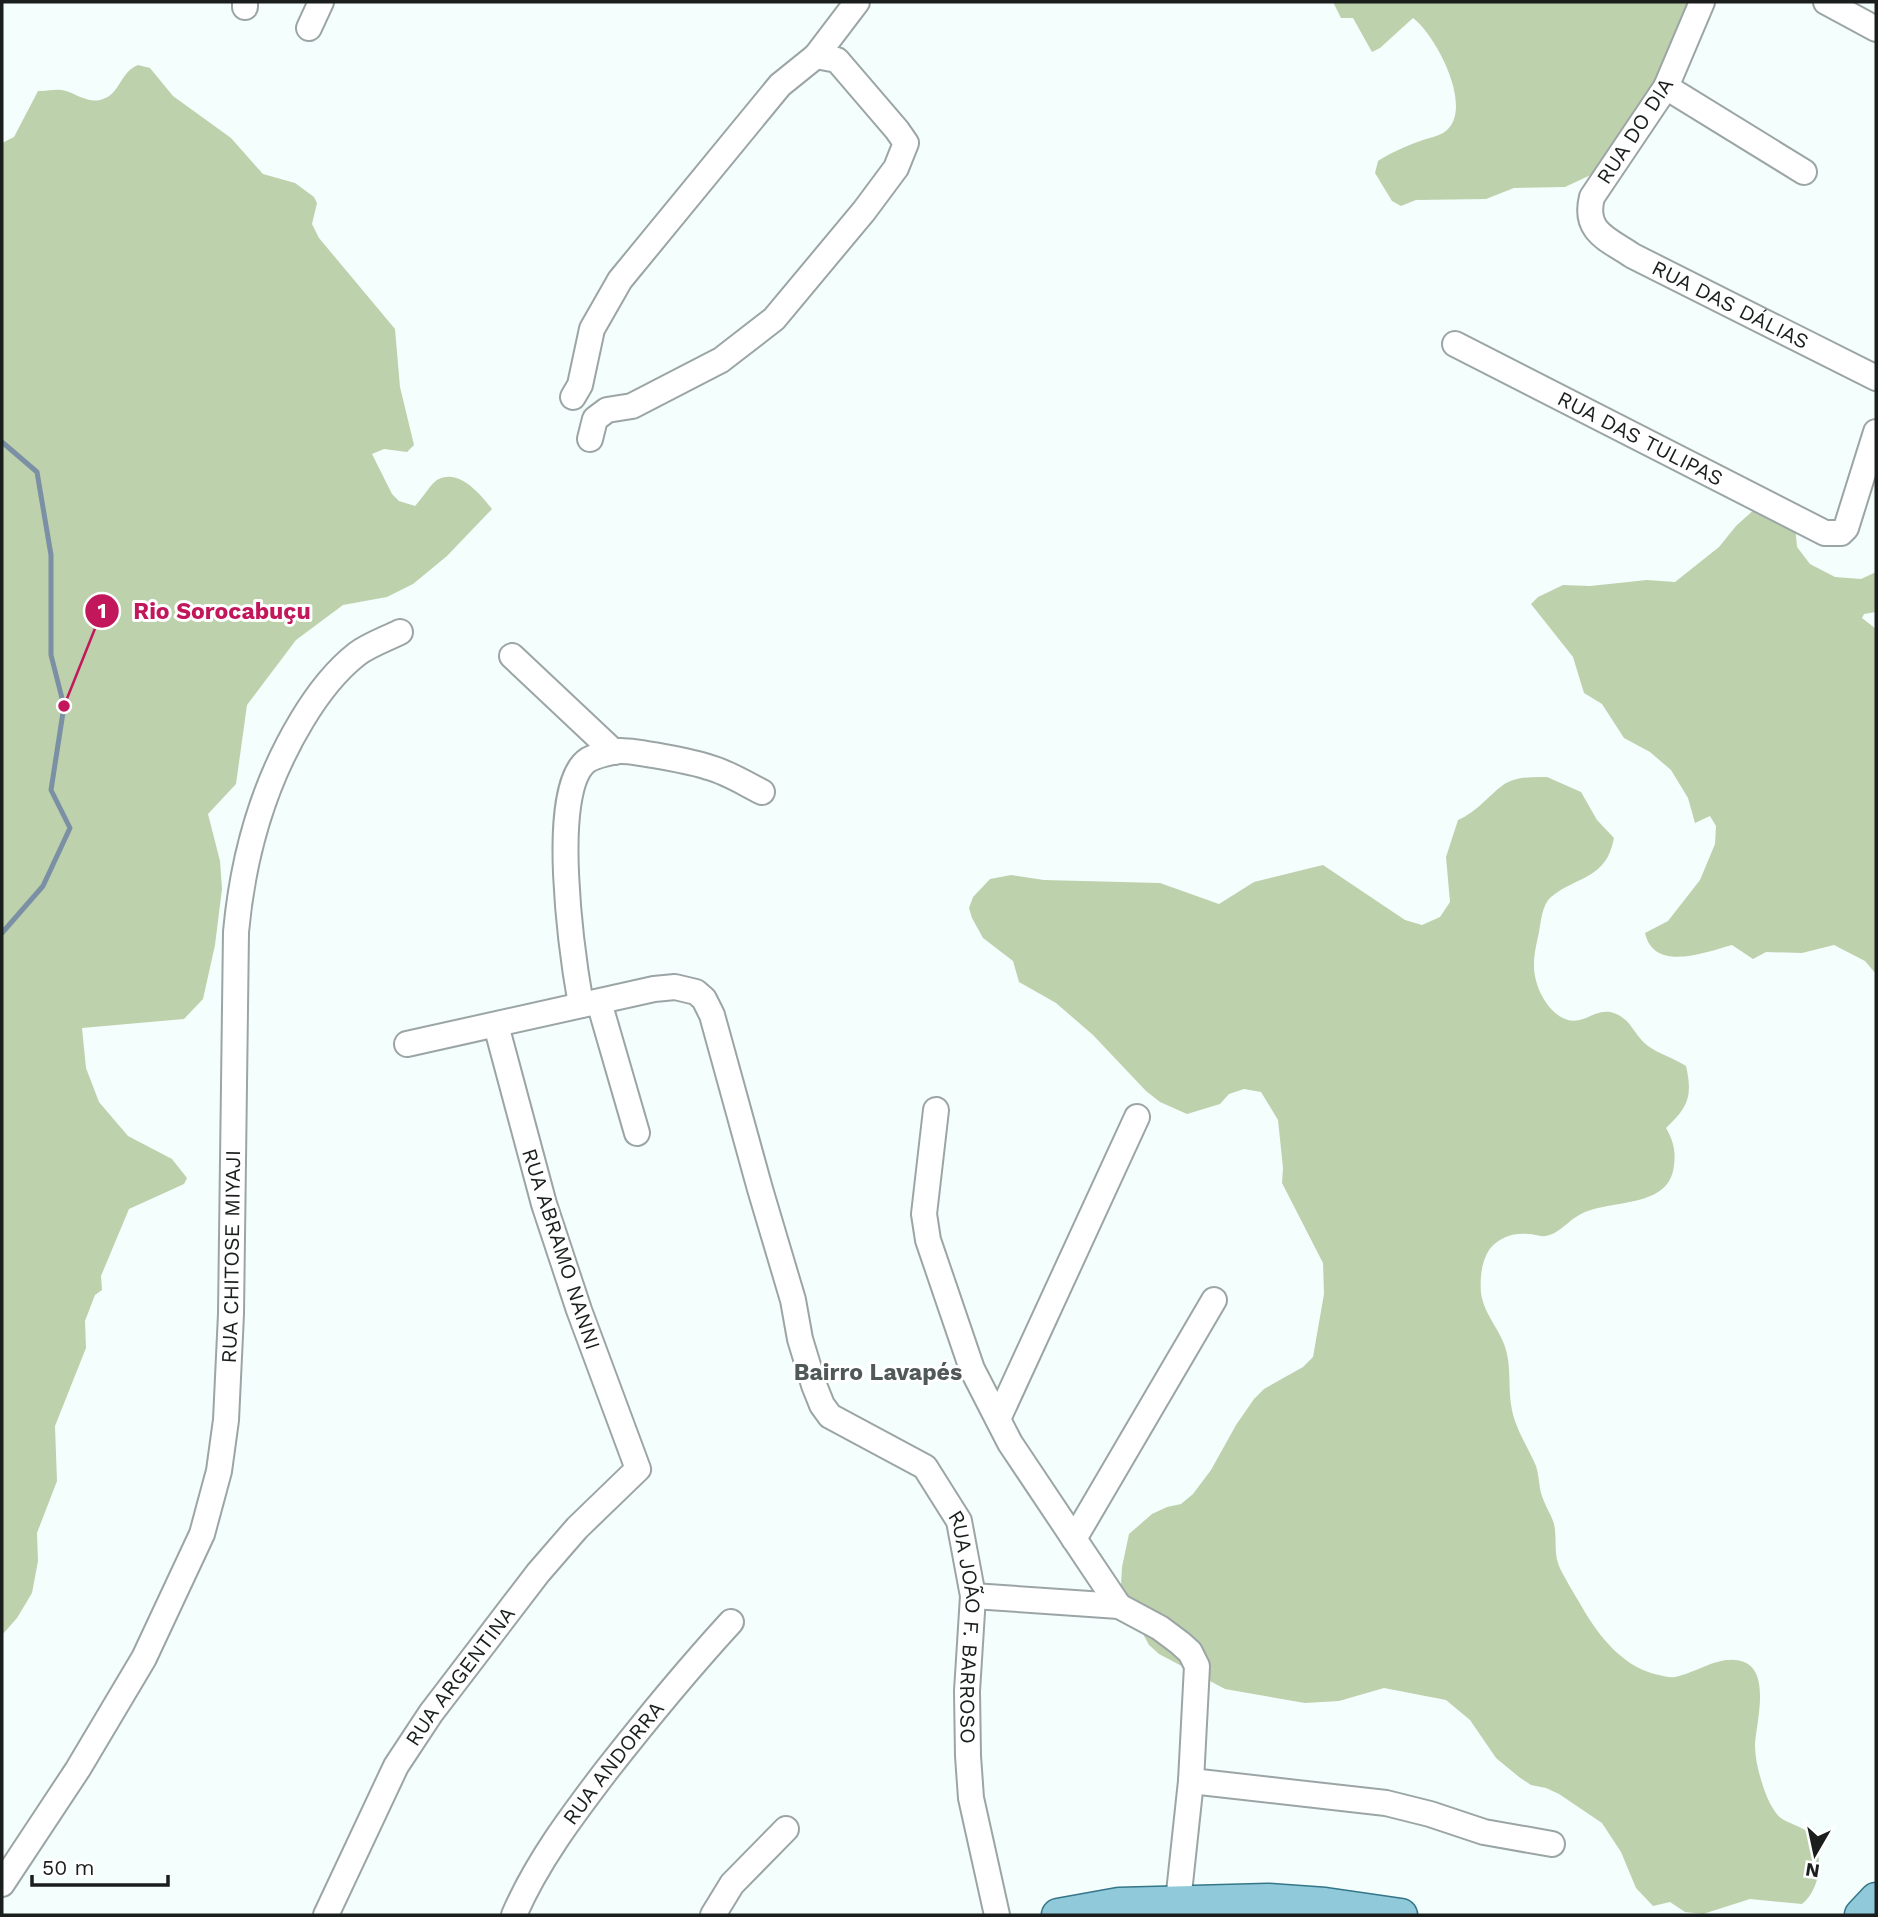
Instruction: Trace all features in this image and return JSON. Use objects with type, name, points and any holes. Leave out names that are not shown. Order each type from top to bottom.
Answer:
[{"type":"main road","points":[[1861,1915],[1876,1899]]},
{"type":"main road","points":[[1058,1915],[1119,1903],[1180,1909],[1268,1900],[1352,1907],[1401,1915]]},
{"type":"street","points":[[309,28],[321,2]]},
{"type":"street","points":[[573,397],[580,386],[592,329],[620,280],[780,85],[816,56],[857,2]]},
{"type":"street","name":"RUA DO DIA","points":[[1590,222],[1592,197],[1666,87],[1702,2]]},
{"type":"street","points":[[1826,2],[1876,29]]},
{"type":"street","points":[[590,439],[595,419],[607,410],[632,406],[721,360],[774,319],[864,211],[896,168],[906,143],[897,130],[837,60],[816,56]]},
{"type":"street","points":[[1666,87],[1804,172]]},
{"type":"street","name":"RUA DAS DÁLIAS","points":[[1590,222],[1598,233],[1633,256],[1876,378]]},
{"type":"street","name":"RUA DAS TULIPAS","points":[[1455,344],[1825,533],[1841,533],[1846,528],[1876,432]]},
{"type":"street","name":"RUA CHITOSE MIYAJI","points":[[2,1884],[78,1769],[144,1658],[202,1534],[219,1471],[226,1420],[231,1314],[236,932],[240,889],[248,848],[273,774],[313,702],[334,674],[359,653],[400,632]]},
{"type":"street","points":[[512,656],[614,752]]},
{"type":"street","points":[[637,1133],[573,961],[565,821],[568,799],[578,771],[588,760],[621,751],[709,767],[762,792]]},
{"type":"street","name":"RUA JOÃO F. BARROSO","points":[[590,1003],[674,987],[688,988],[704,999],[726,1059],[793,1300],[800,1339],[822,1405],[830,1416],[925,1467],[959,1521],[973,1596],[968,1691],[971,1798],[997,1915]]},
{"type":"street","points":[[407,1044],[590,1003]]},
{"type":"street","name":"RUA ABRAMO NANNI","points":[[496,1025],[530,1159],[550,1224],[594,1354],[638,1469]]},
{"type":"street","points":[[936,1110],[924,1214],[928,1240],[972,1369],[1010,1443],[1119,1606]]},
{"type":"street","points":[[998,1419],[1137,1117]]},
{"type":"street","points":[[1074,1539],[1214,1300]]},
{"type":"street","name":"RUA ARGENTINA","points":[[326,1915],[396,1766],[431,1713],[538,1573],[578,1528],[638,1469]]},
{"type":"street","points":[[973,1596],[1119,1606],[1160,1628],[1190,1652],[1197,1666],[1180,1909]]},
{"type":"street","name":"RUA ANDORRA","points":[[514,1915],[542,1860],[590,1793],[662,1700],[731,1622]]},
{"type":"street","points":[[1191,1781],[1386,1803],[1484,1832],[1552,1844]]},
{"type":"street","points":[[713,1915],[732,1884],[786,1829]]},
{"type":"green space","points":[[1333,2],[1699,2],[1635,131],[1595,173],[1565,187],[1514,188],[1486,199],[1416,200],[1401,206],[1392,201],[1375,173],[1378,161],[1405,147],[1443,133],[1452,123],[1456,109],[1455,92],[1449,74],[1432,40],[1413,18],[1372,52],[1353,18],[1341,18]]},
{"type":"green space","points":[[138,65],[150,68],[173,96],[231,138],[263,174],[295,183],[314,197],[317,203],[312,224],[319,238],[395,329],[400,387],[414,445],[407,452],[384,449],[372,454],[392,494],[399,501],[415,506],[437,480],[453,477],[469,484],[492,509],[447,556],[413,584],[387,597],[343,605],[296,640],[247,705],[236,784],[208,814],[220,861],[222,889],[215,945],[203,999],[184,1019],[82,1028],[86,1068],[99,1102],[128,1136],[172,1159],[187,1178],[184,1184],[129,1209],[101,1276],[102,1290],[95,1295],[85,1321],[86,1348],[55,1426],[57,1481],[37,1533],[38,1561],[32,1593],[17,1618],[2,1635],[2,143],[14,137],[38,91],[63,90],[89,100],[98,100],[113,93],[127,73]]},
{"type":"green space","points":[[1757,507],[1794,514],[1797,547],[1810,564],[1835,577],[1861,579],[1876,572],[1876,612],[1864,614],[1862,618],[1876,629],[1876,974],[1865,961],[1834,945],[1802,953],[1766,952],[1753,959],[1732,945],[1682,957],[1659,953],[1650,945],[1645,933],[1668,921],[1700,880],[1715,844],[1716,826],[1710,816],[1695,823],[1688,798],[1671,770],[1650,752],[1624,738],[1602,704],[1584,693],[1573,657],[1531,604],[1538,597],[1563,585],[1590,586],[1647,580],[1675,582],[1719,547],[1736,526]]},
{"type":"green space","points":[[1547,777],[1581,792],[1597,820],[1614,838],[1605,862],[1598,869],[1561,890],[1546,904],[1534,960],[1539,989],[1554,1012],[1568,1020],[1575,1021],[1601,1012],[1615,1013],[1623,1018],[1648,1046],[1686,1066],[1689,1094],[1684,1107],[1666,1128],[1675,1160],[1670,1179],[1662,1189],[1638,1200],[1583,1213],[1550,1235],[1517,1234],[1502,1239],[1489,1250],[1484,1260],[1481,1293],[1505,1346],[1512,1410],[1536,1466],[1541,1493],[1554,1524],[1558,1563],[1596,1629],[1614,1650],[1646,1671],[1675,1677],[1718,1662],[1736,1660],[1752,1668],[1757,1677],[1760,1699],[1755,1750],[1763,1787],[1779,1816],[1805,1830],[1812,1837],[1819,1857],[1814,1888],[1802,1904],[1750,1899],[1703,1914],[1685,1912],[1670,1902],[1653,1906],[1636,1888],[1621,1852],[1602,1823],[1559,1794],[1531,1785],[1519,1777],[1496,1758],[1470,1720],[1446,1700],[1384,1688],[1339,1701],[1305,1703],[1225,1689],[1159,1654],[1149,1645],[1133,1616],[1121,1585],[1129,1534],[1152,1514],[1181,1504],[1193,1494],[1211,1470],[1254,1399],[1264,1389],[1303,1367],[1313,1357],[1324,1294],[1323,1263],[1282,1183],[1278,1120],[1261,1092],[1244,1089],[1229,1094],[1220,1104],[1187,1114],[1160,1102],[1146,1091],[1093,1035],[1056,1003],[1019,982],[1013,961],[983,938],[972,918],[969,908],[973,897],[990,879],[1011,875],[1044,880],[1160,883],[1219,904],[1254,882],[1323,865],[1405,920],[1422,925],[1440,917],[1450,902],[1446,857],[1458,820],[1471,813],[1508,782]]},
{"type":"waterway","points":[[2,442],[37,472],[51,555],[51,655],[64,706],[51,790],[70,828],[43,886],[2,933]]},
{"type":"place","name":"Rio Sorocabuçu","points":[[64,706]]},
{"type":"district","name":"Bairro Lavapés","points":[[878,1372]]}]
